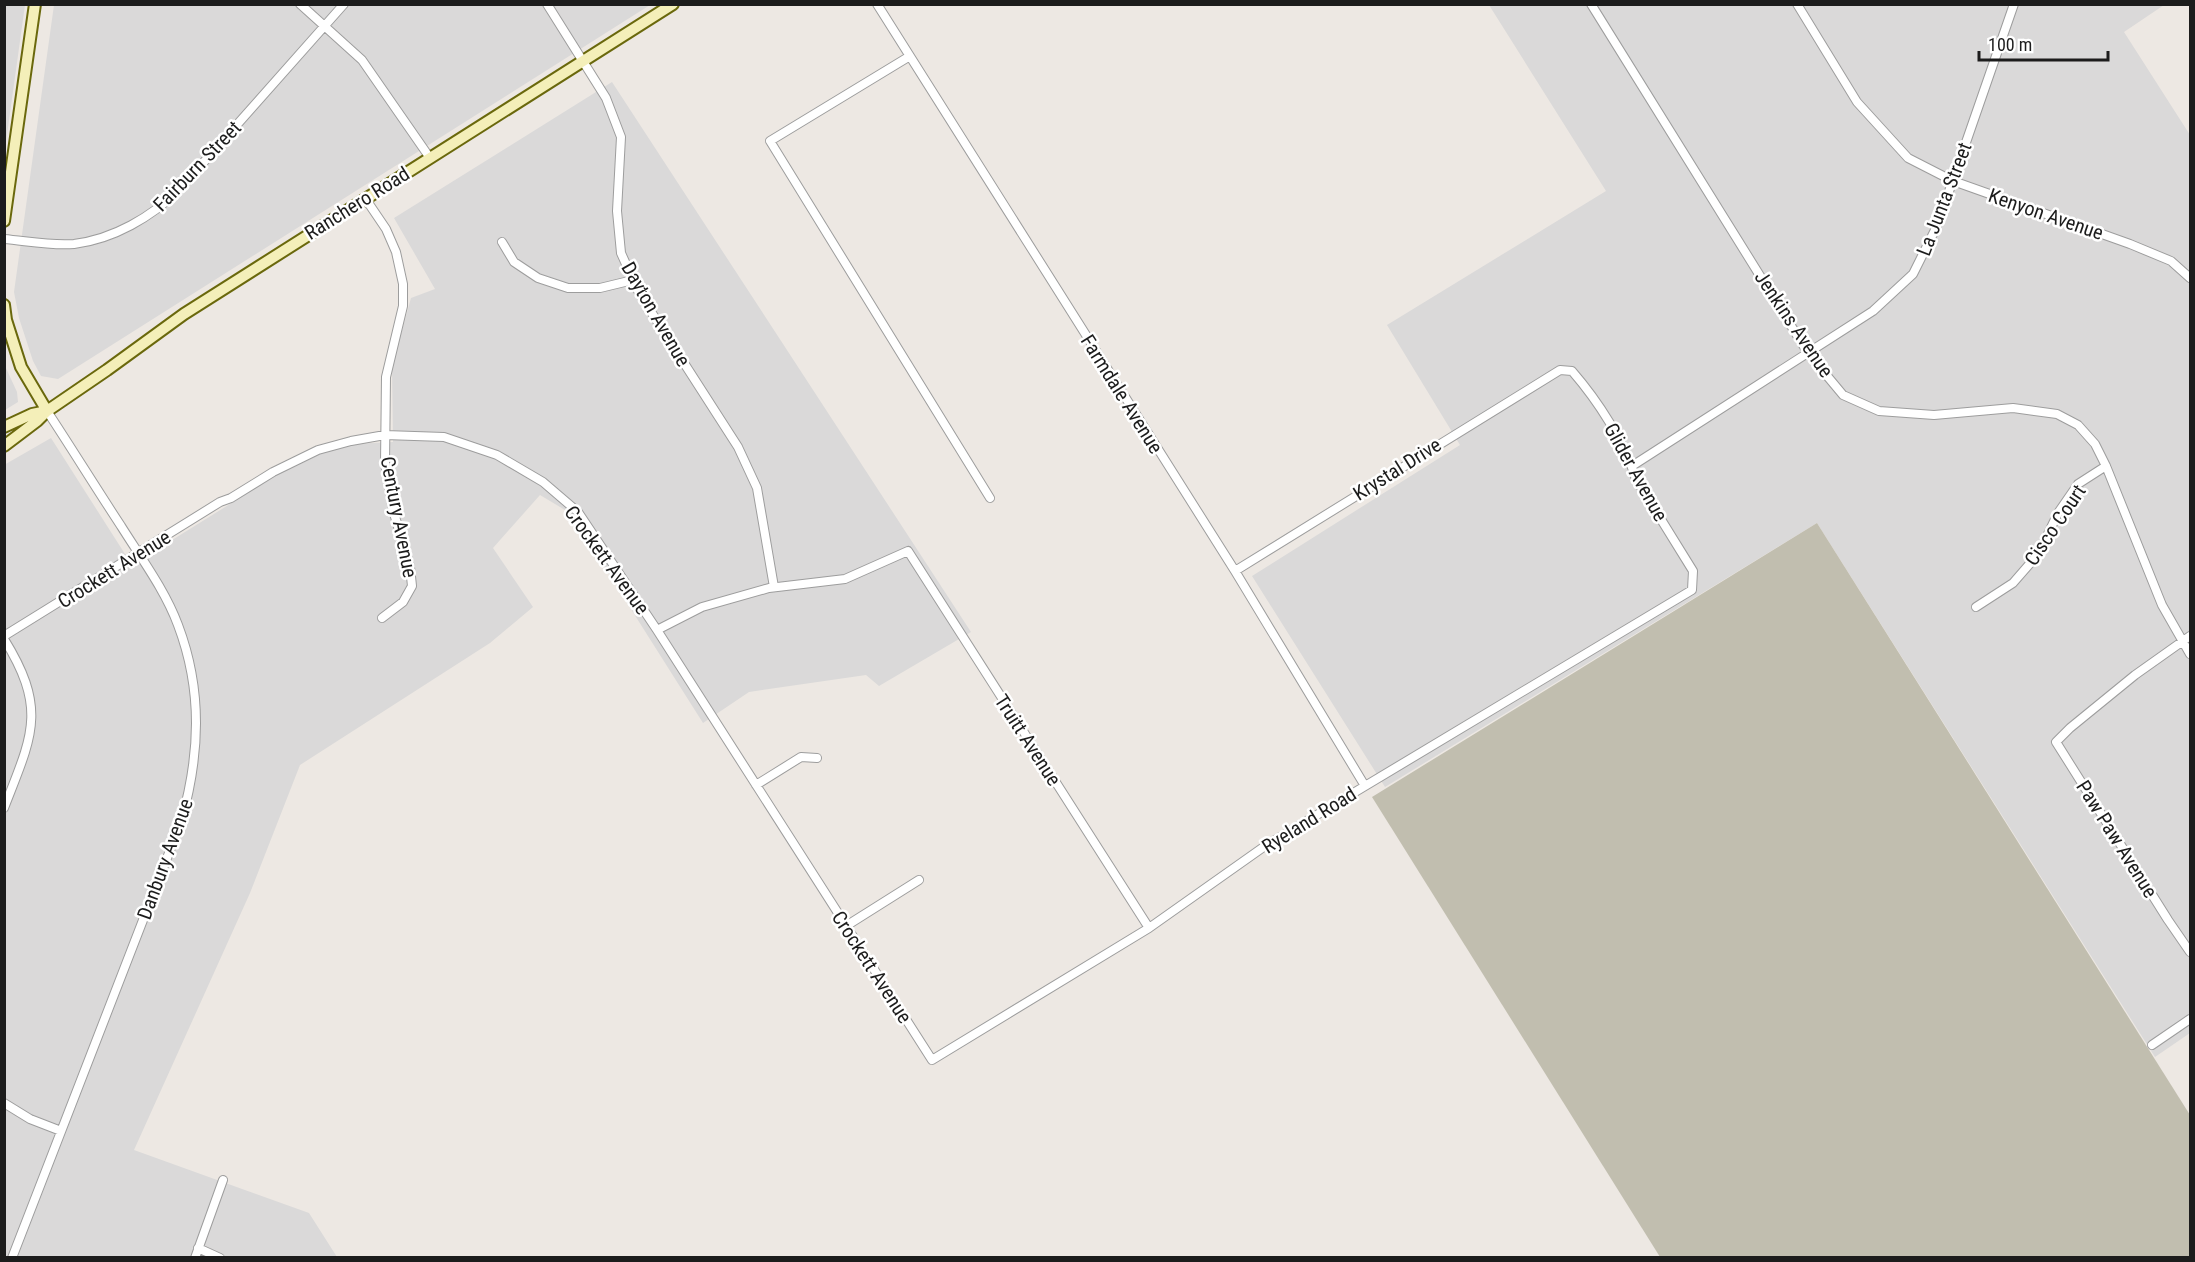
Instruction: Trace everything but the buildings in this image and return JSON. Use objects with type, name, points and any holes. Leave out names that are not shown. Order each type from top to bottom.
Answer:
[{"type":"main road","points":[[4,221],[35,4]]},
{"type":"main road","name":"Ranchero Road","points":[[4,446],[47,411],[184,314],[673,4]]},
{"type":"main road","name":"Danbury Avenue","points":[[4,305],[6,320],[21,367],[47,411]]},
{"type":"main road","name":"Ranchero Road","points":[[4,427],[33,414],[47,411]]},
{"type":"street","points":[[300,4],[362,60],[430,158]]},
{"type":"street","name":"Fairburn Street","points":[[4,239],[74,244],[116,232],[151,214],[179,190],[344,4]]},
{"type":"street","name":"Dayton Avenue","points":[[547,4],[606,98],[621,137],[617,211],[621,253],[639,293],[738,447],[757,488],[774,587]]},
{"type":"street","name":"Farmdale Avenue","points":[[877,4],[1235,571],[1365,786]]},
{"type":"street","name":"Jenkins Avenue","points":[[1591,4],[1714,198],[1808,353],[1843,395],[1879,411],[1934,415],[2013,408],[2057,414],[2078,425],[2095,444],[2106,466],[2162,604],[2183,642]]},
{"type":"street","name":"Kenyon Avenue","points":[[1797,4],[1857,102],[1908,158],[1953,181],[2130,244],[2171,261],[2190,278]]},
{"type":"street","name":"La Junta Street","points":[[1632,466],[1873,311],[1913,274],[1937,226],[2014,4]]},
{"type":"street","points":[[910,56],[770,141],[990,498]]},
{"type":"street","name":"Century Avenue","points":[[365,198],[396,252],[403,284],[403,306],[386,377],[385,435],[387,475],[393,510],[410,567],[412,586],[403,602],[382,618]]},
{"type":"street","points":[[502,242],[514,261],[538,278],[568,288],[600,288],[633,280]]},
{"type":"street","name":"Krystal Drive","points":[[1235,571],[1560,370]]},
{"type":"street","name":"Glider Avenue","points":[[1560,370],[1572,371],[1595,398],[1632,466],[1636,479],[1693,572],[1692,590]]},
{"type":"street","name":"Danbury Avenue","points":[[12,1257],[181,822],[196,757],[195,698],[190,661],[178,624],[139,554],[47,411]]},
{"type":"street","name":"Crockett Avenue","points":[[4,638],[220,502],[291,463],[334,445],[385,435],[444,437],[497,455],[543,482],[578,512],[657,630],[932,1060]]},
{"type":"street","name":"Cisco Court","points":[[1976,607],[2013,583],[2039,553],[2058,513],[2078,484],[2106,466]]},
{"type":"street","name":"Truitt Avenue","points":[[774,587],[845,579],[908,551],[1149,928]]},
{"type":"street","points":[[657,630],[702,607],[774,587]]},
{"type":"street","name":"Ryeland Road","points":[[932,1060],[1149,928],[1265,846],[1692,590]]},
{"type":"street","points":[[2190,636],[2183,642],[2190,654]]},
{"type":"street","points":[[4,638],[18,661],[29,688],[32,715],[28,745],[4,808]]},
{"type":"street","name":"Paw Paw Avenue","points":[[2183,642],[2135,675],[2056,742],[2190,952]]},
{"type":"street","points":[[756,785],[801,757],[818,758]]},
{"type":"street","points":[[846,926],[920,880]]},
{"type":"street","points":[[2152,1045],[2190,1019]]},
{"type":"street","points":[[4,1103],[30,1119],[61,1131]]},
{"type":"street","points":[[195,1257],[223,1180]]},
{"type":"street","points":[[198,1248],[220,1257]]},
{"type":"shaded area","points":[[4,5],[25,5],[5,149]]},
{"type":"shaded area","points":[[54,5],[650,5],[58,379],[41,376],[33,361],[19,318],[14,292]]},
{"type":"shaded area","points":[[1489,5],[2164,5],[2124,32],[2190,135],[2190,1033],[2155,1057],[1817,523],[1385,787],[1252,576],[1460,445],[1387,325],[1606,191]]},
{"type":"shaded area","points":[[612,82],[971,632],[879,686],[866,675],[749,692],[703,723],[598,557],[565,510],[540,495],[493,548],[533,607],[490,643],[300,765],[250,893],[134,1150],[309,1213],[337,1257],[5,1257],[4,465],[51,438],[132,565],[291,466],[327,450],[350,444],[393,442],[392,366],[411,298],[435,289],[394,218]]},
{"type":"shaded area","points":[[5,366],[17,392],[18,402],[5,410]]},
{"type":"shaded area","points":[[1817,523],[2190,1115],[2190,1257],[1660,1257],[1372,797]]}]
